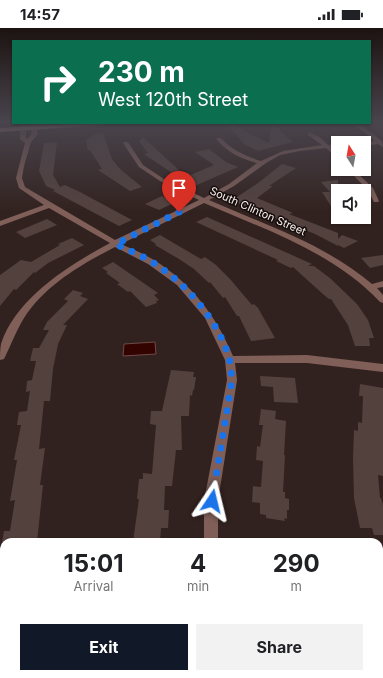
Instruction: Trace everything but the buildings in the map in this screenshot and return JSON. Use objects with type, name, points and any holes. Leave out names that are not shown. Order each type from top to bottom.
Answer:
[{"type":"street","points":[[25,151],[21,166],[20,183],[22,188],[28,193],[116,244],[151,262],[180,283],[209,317],[221,339],[230,360],[232,380],[212,501],[211,538]]},
{"type":"street","name":"South Clinton Street","points":[[131,151],[137,161],[152,174],[179,189],[327,256],[353,272],[371,287],[383,300]]},
{"type":"street","points":[[231,151],[240,157],[262,163]]},
{"type":"street","points":[[0,356],[12,329],[23,312],[36,297],[68,271],[116,244],[232,185],[262,163],[278,154],[293,151]]},
{"type":"street","points":[[357,176],[371,189],[376,201]]},
{"type":"street","points":[[0,224],[49,205]]},
{"type":"street","points":[[371,287],[383,284]]},
{"type":"street","points":[[230,360],[300,358],[383,368]]},
{"type":"shaded area","points":[[155,342],[156,354],[123,356],[124,344]]},
{"type":"route","points":[[179,212],[116,244],[151,262],[180,283],[209,317],[227,350],[230,360],[232,380],[212,501]]}]
